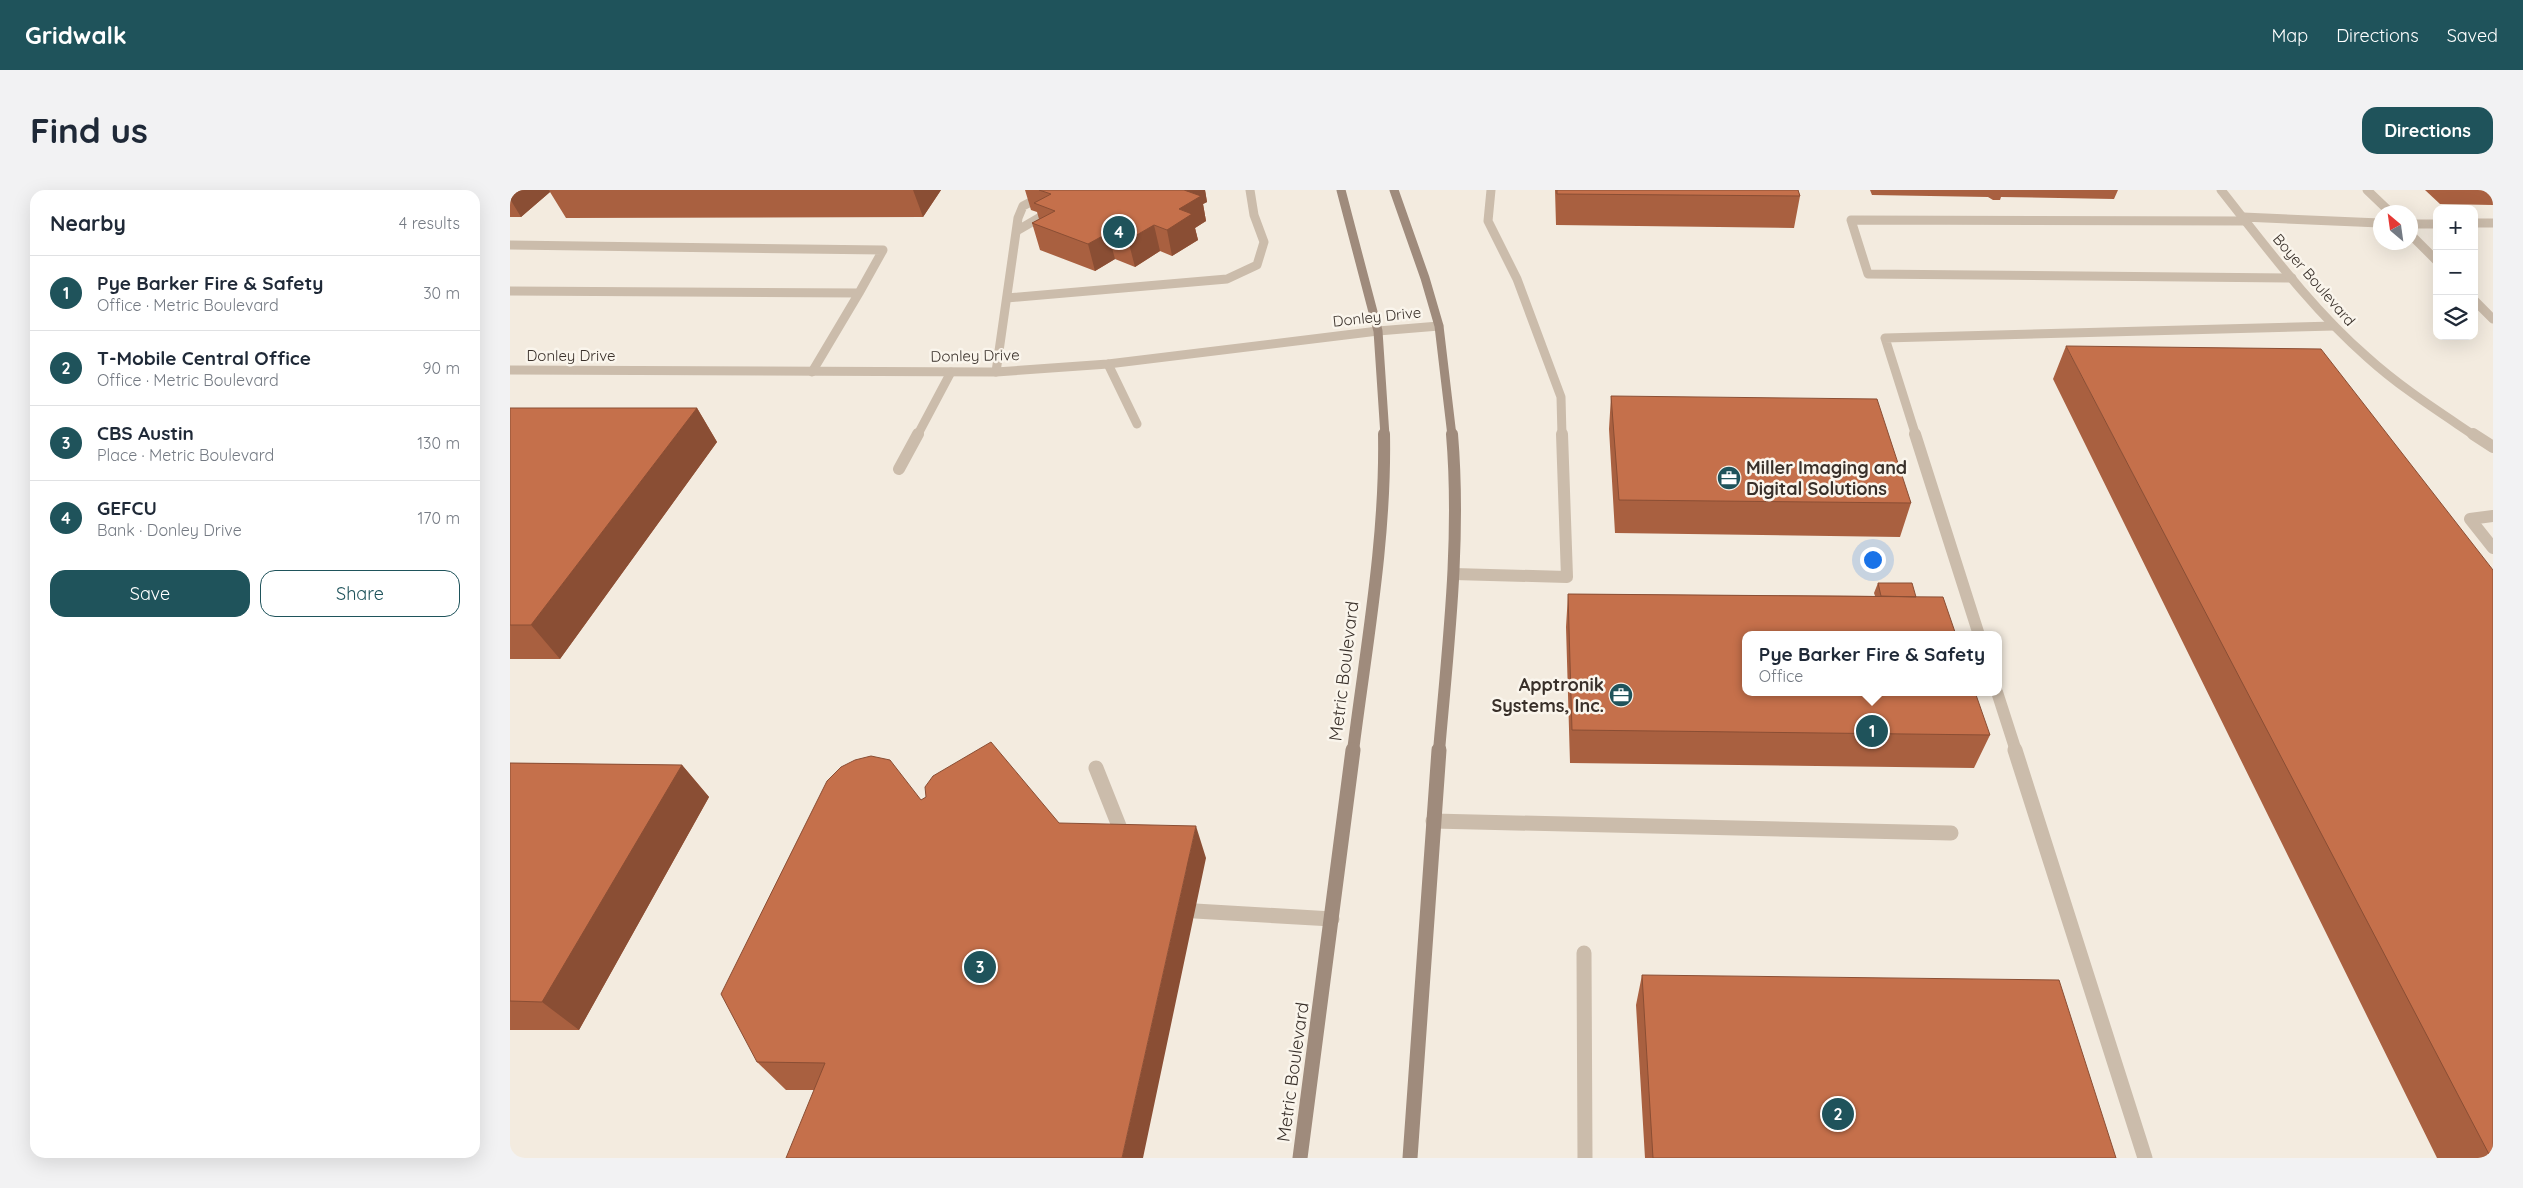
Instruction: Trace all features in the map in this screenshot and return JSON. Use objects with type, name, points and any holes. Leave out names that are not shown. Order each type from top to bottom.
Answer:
[{"type":"main road","name":"Metric Boulevard","points":[[1300,1158],[1377,565],[1385,470],[1384,399],[1378,331],[1341,190]]},
{"type":"main road","points":[[1394,190],[1425,278],[1439,326],[1449,398],[1455,469],[1454,574],[1433,821],[1410,1158]]},
{"type":"street","points":[[996,372],[1018,230],[1018,218],[1023,206],[1054,190]]},
{"type":"street","points":[[1007,298],[1226,279],[1257,266],[1264,242],[1254,215],[1250,190]]},
{"type":"street","points":[[1454,574],[1567,577],[1561,397],[1517,279],[1488,221],[1491,190]]},
{"type":"street","name":"Boyer Boulevard","points":[[2221,190],[2292,278],[2334,326],[2367,358],[2430,406],[2493,447]]},
{"type":"street","points":[[2367,190],[2383,205]]},
{"type":"street","points":[[1018,230],[1044,214]]},
{"type":"street","points":[[2292,278],[1868,274],[1850,220],[2244,219],[2373,223]]},
{"type":"street","points":[[2478,223],[2493,223]]},
{"type":"street","points":[[2418,224],[2433,224]]},
{"type":"street","points":[[2418,242],[2433,257]]},
{"type":"street","points":[[510,245],[884,250],[812,372]]},
{"type":"street","points":[[510,291],[859,293]]},
{"type":"street","points":[[2478,304],[2493,319]]},
{"type":"street","name":"Donley Drive","points":[[510,370],[996,372],[1108,364],[1378,331],[1439,326]]},
{"type":"street","points":[[1978,631],[1885,338],[2334,326]]},
{"type":"street","points":[[1108,364],[1137,424]]},
{"type":"street","points":[[899,469],[951,372]]},
{"type":"street","points":[[2493,516],[2470,520],[2493,548]]},
{"type":"street","points":[[1998,696],[2145,1158]]},
{"type":"street","points":[[1096,768],[1132,857]]},
{"type":"street","points":[[1433,821],[1951,834]]},
{"type":"street","points":[[1196,911],[1332,919]]},
{"type":"street","points":[[1584,953],[1585,1158]]},
{"type":"building","points":[[1039,190],[1184,190],[1201,196],[1179,209],[1192,214],[1167,230],[1154,225],[1128,240],[1108,233],[1088,244],[1032,223],[1055,211],[1034,203],[1051,194]]},
{"type":"building","points":[[1557,190],[1798,190],[1800,196],[1557,194]]},
{"type":"building","points":[[2066,346],[2321,349],[2493,570],[2493,1158],[2491,1158]]},
{"type":"building","points":[[1611,396],[1877,399],[1911,503],[1619,500]]},
{"type":"building","points":[[510,408],[697,408],[531,625],[510,625]]},
{"type":"building","points":[[1878,583],[1912,583],[1916,597],[1881,596]]},
{"type":"building","points":[[1568,594],[1943,597],[1955,631],[1742,631],[1742,696],[1976,696],[1990,735],[1572,730]]},
{"type":"building","points":[[991,742],[1059,823],[1196,826],[1122,1158],[786,1158],[825,1063],[757,1062],[721,994],[827,781],[841,767],[855,760],[871,756],[890,760],[921,800],[926,797],[925,787],[933,776]]},
{"type":"building","points":[[510,763],[682,765],[542,1002],[510,1001]]},
{"type":"building","points":[[1642,975],[2059,980],[2116,1158],[1653,1158]]},
{"type":"place","name":"GEFCU","points":[[1119,232]]},
{"type":"place","name":"Miller Imaging and Digital Solutions","points":[[1729,478]]},
{"type":"place","name":"Apptronik Systems, Inc.","points":[[1621,695]]},
{"type":"place","name":"Pye Barker Fire & Safety","points":[[1872,731]]},
{"type":"place","name":"CBS Austin","points":[[980,967]]},
{"type":"place","name":"T-Mobile Central Office","points":[[1838,1114]]}]
